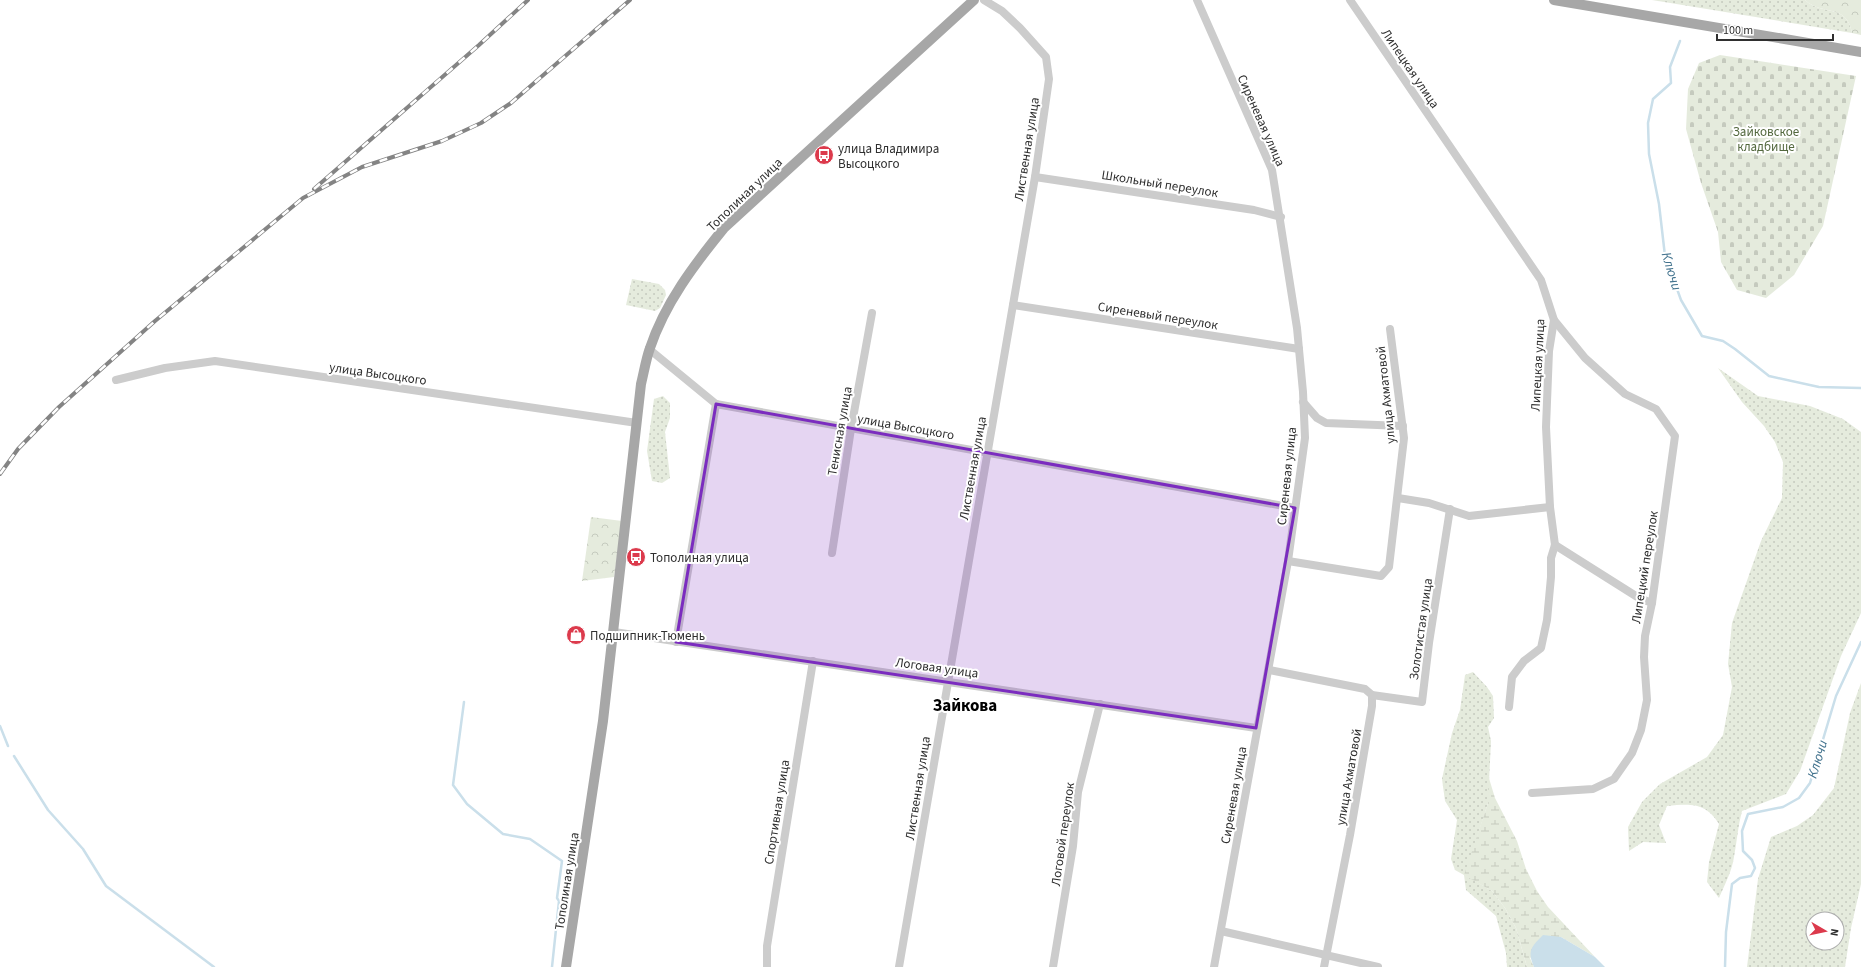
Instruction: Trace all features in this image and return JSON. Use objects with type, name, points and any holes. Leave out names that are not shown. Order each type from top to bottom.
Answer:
[{"type":"main road","name":"Тополиная улица","points":[[566,967],[603,721],[641,384],[649,349],[659,325],[689,271],[724,228],[974,0]]},
{"type":"main road","points":[[1554,0],[1861,52]]},
{"type":"street","name":"Лиственная улица","points":[[899,967],[947,681],[1035,177],[1049,79],[1046,57],[1020,28],[1002,12],[984,0]]},
{"type":"street","name":"Сиреневая улица","points":[[1197,0],[1272,170],[1281,216],[1299,349],[1305,438],[1288,561],[1269,670],[1256,728],[1214,967]]},
{"type":"street","name":"Липецкая улица","points":[[1350,0],[1541,280],[1554,320],[1549,351],[1546,427],[1550,507],[1554,545],[1551,558],[1551,577],[1547,620],[1541,648],[1524,661],[1512,678],[1510,707]]},
{"type":"street","name":"Школьный переулок","points":[[1035,177],[1254,210],[1281,216]]},
{"type":"street","name":"Сиреневый переулок","points":[[1012,305],[1299,349]]},
{"type":"street","name":"Тенисная улица","points":[[832,553],[851,428],[872,313]]},
{"type":"street","name":"Липецкий переулок","points":[[1532,793],[1593,789],[1614,779],[1632,753],[1641,730],[1647,700],[1644,657],[1675,436],[1656,409],[1625,394],[1585,358],[1554,320]]},
{"type":"street","name":"улица Ахматовой","points":[[1288,561],[1381,576],[1390,566],[1404,438],[1390,329]]},
{"type":"street","name":"улица Высоцкого","points":[[649,349],[716,404],[1295,508]]},
{"type":"street","name":"улица Высоцкого","points":[[116,380],[165,368],[215,361],[637,423]]},
{"type":"street","points":[[1303,402],[1317,418],[1326,423],[1403,426]]},
{"type":"street","points":[[676,642],[716,404]]},
{"type":"street","points":[[1398,498],[1450,509],[1469,516],[1550,507]]},
{"type":"street","name":"Золотистая улица","points":[[1372,695],[1422,702],[1429,643],[1450,509]]},
{"type":"street","points":[[1554,545],[1639,598],[1652,603]]},
{"type":"street","name":"Логовая улица","points":[[614,632],[1256,728]]},
{"type":"street","name":"Спортивная улица","points":[[767,967],[767,946],[813,662]]},
{"type":"street","points":[[1269,670],[1365,689],[1372,695]]},
{"type":"street","name":"улица Ахматовой","points":[[1324,967],[1359,788],[1372,706],[1372,695]]},
{"type":"street","name":"Логовой переулок","points":[[1053,967],[1073,846],[1078,792],[1100,704]]},
{"type":"street","points":[[1221,931],[1378,967]]},
{"type":"highlighted area","points":[[716,404],[1295,508],[1256,728],[676,642]]},
{"type":"green space","points":[[1652,0],[1805,0],[1819,8],[1833,11],[1845,17],[1852,33]]},
{"type":"green space","points":[[1805,0],[1861,0],[1861,35],[1852,33],[1845,17],[1833,11],[1819,8]]},
{"type":"green space","name":"Зайковское кладбище","points":[[1720,55],[1856,76],[1823,226],[1794,275],[1766,298],[1737,290],[1721,262],[1718,232],[1701,183],[1686,129],[1688,89],[1699,63]]},
{"type":"green space","points":[[632,279],[659,284],[665,290],[666,295],[660,308],[655,311],[626,305]]},
{"type":"green space","points":[[1718,368],[1758,396],[1810,406],[1843,419],[1861,432],[1861,613],[1841,656],[1800,771],[1786,794],[1742,811],[1732,867],[1719,898],[1707,882],[1709,862],[1719,824],[1714,817],[1703,808],[1690,805],[1667,806],[1659,825],[1666,843],[1643,842],[1629,851],[1628,827],[1642,802],[1660,784],[1707,757],[1723,735],[1732,687],[1728,664],[1732,623],[1761,541],[1782,498],[1783,462],[1775,442],[1764,426],[1742,402]]},
{"type":"green space","points":[[663,396],[670,403],[670,418],[665,432],[670,478],[662,483],[652,481],[647,451],[654,399]]},
{"type":"green space","points":[[591,517],[622,521],[614,577],[582,581]]},
{"type":"green space","points":[[1473,672],[1493,696],[1494,718],[1488,727],[1491,741],[1488,803],[1465,875],[1492,891],[1505,908],[1516,928],[1527,967],[1507,967],[1506,953],[1496,916],[1466,890],[1464,875],[1455,870],[1451,859],[1457,820],[1445,801],[1442,779],[1452,733],[1460,710],[1465,675]]},
{"type":"green space","points":[[1861,683],[1861,884],[1851,928],[1845,967],[1747,967],[1758,879],[1771,837],[1797,826],[1813,815],[1834,788],[1850,713]]},
{"type":"green space","points":[[1488,775],[1495,798],[1517,841],[1526,869],[1537,891],[1548,907],[1595,957],[1561,937],[1530,958],[1534,967],[1527,967],[1516,928],[1505,908],[1492,891],[1464,875],[1488,803]]},
{"type":"water","points":[[1543,935],[1561,937],[1595,957],[1605,967],[1534,967],[1531,957],[1531,950]]},
{"type":"waterway","name":"Ключи","points":[[1680,41],[1670,67],[1671,83],[1653,99],[1648,123],[1649,154],[1659,204],[1665,256],[1681,300],[1702,336],[1723,341],[1769,376],[1819,387],[1861,388]]},
{"type":"waterway","name":"Ключи","points":[[1725,967],[1726,932],[1732,884],[1740,878],[1751,876],[1755,868],[1752,860],[1743,851],[1742,831],[1748,814],[1783,807],[1799,798],[1810,783],[1836,696],[1861,642]]},
{"type":"waterway","points":[[464,702],[453,785],[467,804],[503,834],[530,839],[562,861],[557,898],[559,901],[552,967]]},
{"type":"waterway","points":[[0,726],[8,746]]},
{"type":"waterway","points":[[14,756],[48,810],[83,849],[106,886],[214,967]]},
{"type":"railway","points":[[314,189],[479,45],[528,0]]},
{"type":"railway","points":[[0,474],[18,449],[59,407],[155,321],[303,198],[362,167],[442,141],[481,123],[511,103],[630,0]]},
{"type":"place","name":"улица Владимира Высоцкого","points":[[824,155]]},
{"type":"place","name":"Тополиная улица","points":[[636,557]]},
{"type":"place","name":"Подшипник-Тюмень","points":[[576,635]]},
{"type":"district","name":"Зайкова","points":[[965,705]]}]
